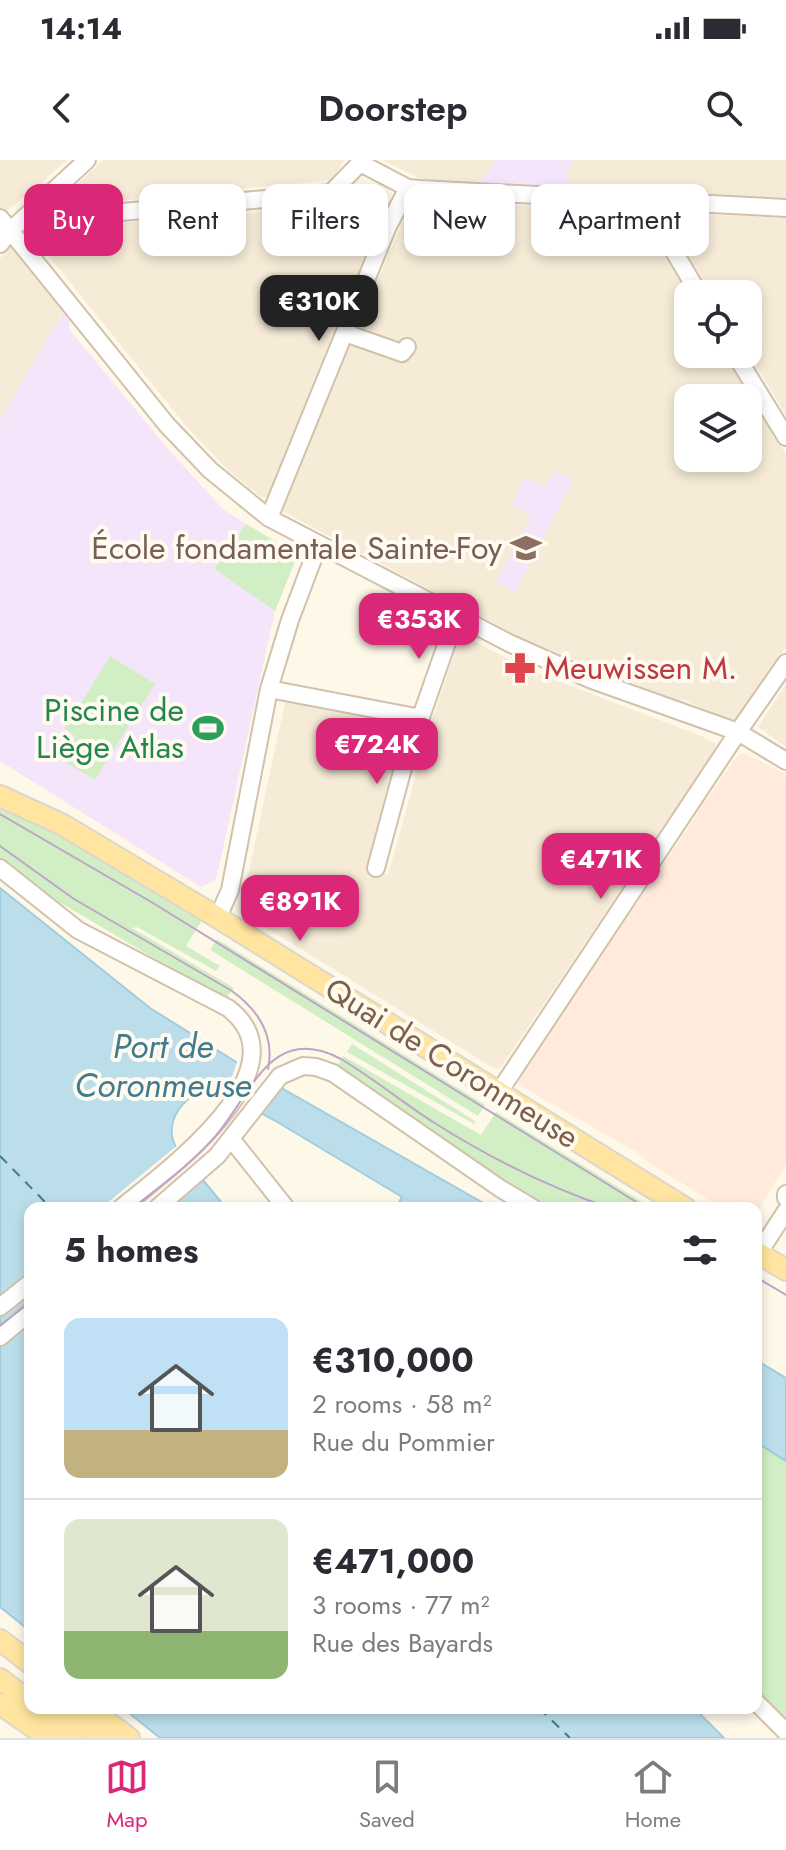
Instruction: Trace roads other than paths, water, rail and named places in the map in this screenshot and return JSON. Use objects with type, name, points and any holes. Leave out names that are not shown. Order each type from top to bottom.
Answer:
[{"type":"main road","points":[[0,780],[21,794],[41,816]]},
{"type":"main road","name":"Quai de Coronmeuse","points":[[0,796],[63,825],[218,917],[675,1202]]},
{"type":"main road","points":[[762,1257],[786,1270]]},
{"type":"main road","points":[[0,1640],[24,1658]]},
{"type":"main road","points":[[0,1665],[24,1683]]},
{"type":"main road","points":[[0,1679],[24,1697]]},
{"type":"main road","points":[[0,1704],[49,1738]]},
{"type":"main road","points":[[45,1714],[73,1738]]},
{"type":"main road","points":[[66,1714],[103,1738]]},
{"type":"main road","points":[[97,1714],[129,1738]]},
{"type":"street","points":[[61,184],[87,160]]},
{"type":"street","points":[[123,212],[331,193],[360,163],[404,186]]},
{"type":"street","points":[[269,518],[388,226],[404,196]]},
{"type":"street","points":[[709,205],[786,208]]},
{"type":"street","points":[[0,244],[6,223],[24,213]]},
{"type":"street","points":[[6,223],[167,425],[210,470],[269,518],[456,617],[592,680],[738,732],[786,761]]},
{"type":"street","points":[[677,256],[691,280]]},
{"type":"street","points":[[345,333],[402,353],[407,347]]},
{"type":"street","points":[[744,368],[786,437]]},
{"type":"street","points":[[218,917],[230,890],[269,689],[290,620],[318,546]]},
{"type":"street","points":[[376,868],[403,768],[456,617]]},
{"type":"street","points":[[499,1092],[786,663]]},
{"type":"street","points":[[269,689],[421,718]]},
{"type":"street","points":[[0,868],[78,930],[228,1008],[239,1018],[249,1035],[251,1063],[230,1104],[215,1125],[193,1148],[128,1202]]},
{"type":"street","points":[[164,1202],[232,1140],[277,1079],[303,1066],[333,1073],[524,1202]]},
{"type":"street","points":[[232,1140],[281,1202]]},
{"type":"street","points":[[762,1247],[786,1211]]},
{"type":"street","points":[[0,1307],[24,1288]]},
{"type":"street","points":[[0,1337],[24,1317]]},
{"type":"street","points":[[762,1708],[786,1732]]},
{"type":"water","name":"Port de Coronmeuse","points":[[0,888],[150,1008],[241,1065],[481,1202],[399,1202],[402,1197],[274,1120],[212,1088],[193,1095],[179,1109],[174,1118],[172,1137],[176,1147],[221,1202],[24,1202],[24,1626],[0,1607]]},
{"type":"water","points":[[762,1364],[786,1378],[786,1461],[762,1446]]},
{"type":"water","points":[[130,1714],[700,1714],[724,1738],[160,1738]]},
{"type":"tram line","points":[[0,814],[153,903],[636,1202]]},
{"type":"tram line","points":[[0,846],[74,899],[241,998],[257,1015],[267,1035],[268,1069]]},
{"type":"tram line","points":[[140,1202],[204,1149],[264,1069],[279,1057],[296,1050],[316,1050],[341,1059],[475,1147],[541,1181],[593,1202]]},
{"type":"tram line","points":[[762,1281],[786,1295]]},
{"type":"tram line","points":[[0,1326],[24,1307]]},
{"type":"place","name":"École fondamentale Sainte-Foy","points":[[526,548]]},
{"type":"place","name":"Meuwissen M.","points":[[520,668]]},
{"type":"place","name":"Piscine de Liège Atlas","points":[[208,728]]}]
